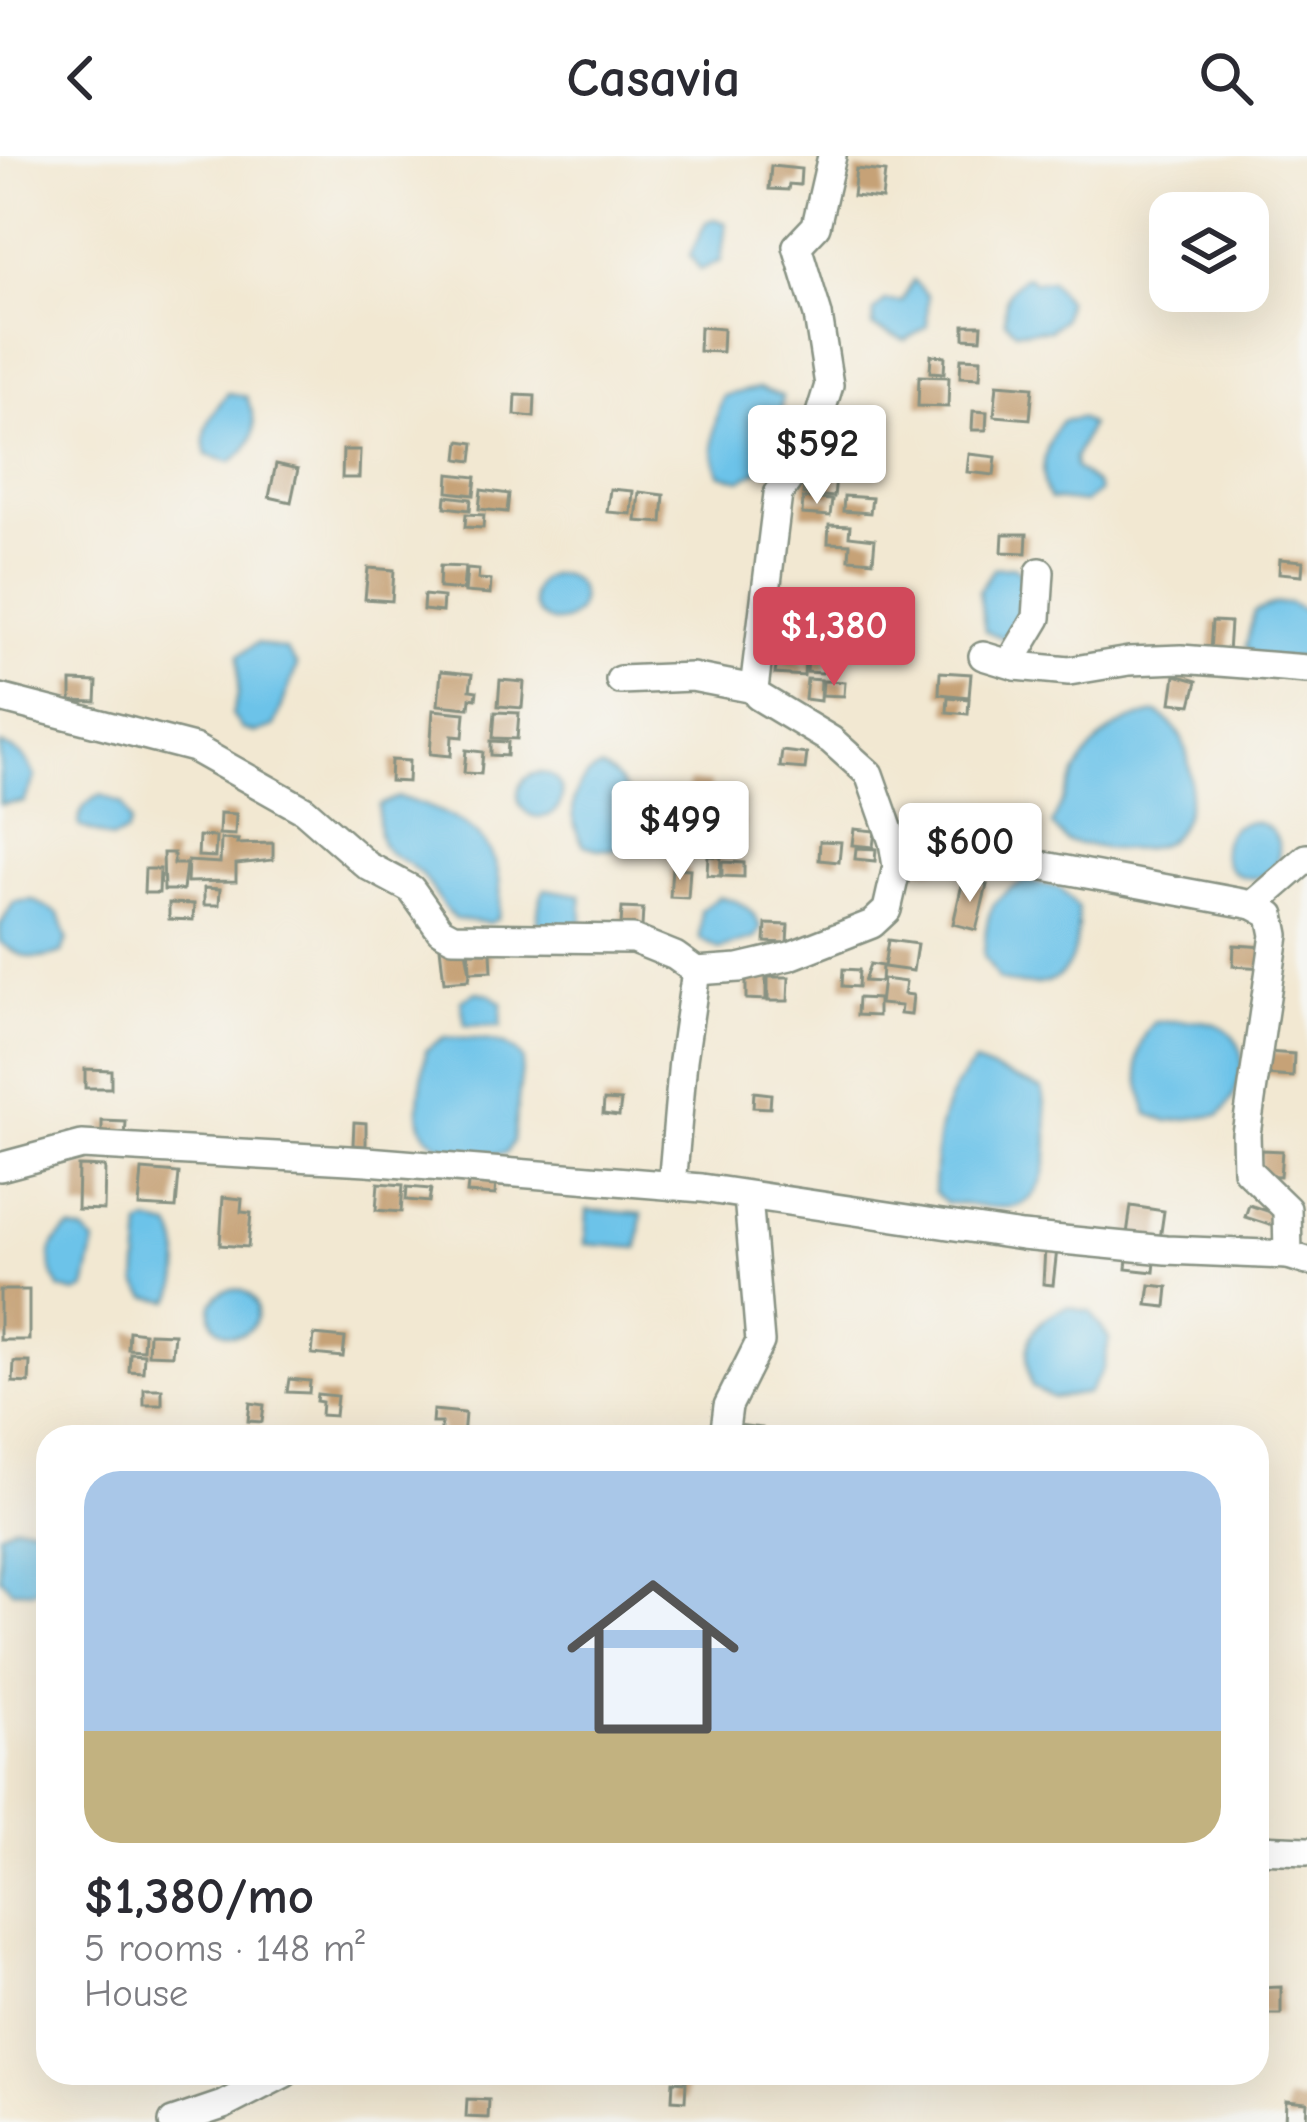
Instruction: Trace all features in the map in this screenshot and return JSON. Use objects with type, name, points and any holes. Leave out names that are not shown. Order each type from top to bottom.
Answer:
[{"type":"street","points":[[0,698],[194,748],[304,810],[368,866],[411,889],[440,930],[453,937],[633,939],[676,956],[697,971],[739,968],[790,956],[872,924],[887,910],[897,866],[869,773],[831,740],[758,696],[754,689],[778,494],[809,449],[829,385],[818,315],[797,246],[816,226],[832,156]]},
{"type":"street","points":[[1016,666],[1016,653],[1037,618],[1040,572]]},
{"type":"street","points":[[983,656],[1016,666],[1070,671],[1180,659],[1307,670]]},
{"type":"street","points":[[620,680],[692,677],[754,689]]},
{"type":"street","points":[[0,1167],[82,1145],[367,1161],[672,1186],[1022,1236],[1298,1258],[1287,1209],[1246,1170],[1246,1134],[1275,935],[1270,915],[1253,904],[893,842]]},
{"type":"street","points":[[1253,904],[1307,858]]},
{"type":"street","points":[[672,1186],[683,1060],[697,971]]},
{"type":"street","points":[[726,1425],[728,1406],[760,1342],[748,1196]]},
{"type":"street","points":[[1269,1849],[1307,1851]]},
{"type":"street","points":[[173,2122],[262,2085]]},
{"type":"water","points":[[706,222],[726,223],[721,261],[700,270],[690,255]]},
{"type":"water","points":[[1026,276],[1035,282],[1050,280],[1066,301],[1063,319],[1050,330],[1016,331],[1005,321],[1008,294]]},
{"type":"water","points":[[913,280],[928,296],[927,327],[905,340],[873,327],[874,312],[885,301],[902,302]]},
{"type":"water","points":[[758,388],[782,396],[779,450],[763,468],[741,480],[721,475],[713,446],[723,396]]},
{"type":"water","points":[[228,393],[246,396],[254,425],[247,447],[231,462],[207,455],[205,446],[209,422]]},
{"type":"water","points":[[1080,418],[1090,425],[1074,459],[1075,468],[1099,492],[1084,503],[1050,499],[1043,470],[1047,448],[1062,421]]},
{"type":"water","points":[[1015,567],[1029,582],[1029,622],[1009,640],[985,631],[979,591],[994,568]]},
{"type":"water","points":[[557,574],[574,581],[581,598],[574,615],[557,622],[540,615],[533,598],[540,581]]},
{"type":"water","points":[[1289,603],[1305,611],[1307,658],[1263,662],[1246,647],[1254,612]]},
{"type":"water","points":[[257,643],[286,650],[297,666],[274,727],[256,733],[242,729],[232,714],[238,695],[239,655]]},
{"type":"water","points":[[1157,713],[1178,732],[1188,757],[1188,803],[1178,829],[1169,839],[1147,848],[1066,841],[1052,825],[1089,752],[1117,727]]},
{"type":"water","points":[[0,745],[22,756],[35,777],[24,802],[0,804]]},
{"type":"water","points":[[601,768],[625,789],[635,821],[633,835],[624,845],[608,849],[584,845],[573,813],[577,791]]},
{"type":"water","points":[[540,773],[556,779],[562,795],[556,811],[540,817],[524,811],[518,795],[524,779]]},
{"type":"water","points":[[101,795],[122,804],[130,823],[126,833],[111,839],[79,826],[84,807]]},
{"type":"water","points":[[398,797],[443,813],[478,836],[497,869],[498,918],[490,923],[455,919],[426,880],[384,847],[379,805]]},
{"type":"water","points":[[1251,822],[1271,830],[1279,850],[1271,870],[1251,878],[1231,870],[1223,850],[1231,830]]},
{"type":"water","points":[[1027,881],[1060,888],[1078,908],[1070,961],[1052,980],[1038,984],[999,980],[984,956],[992,909],[1004,893]]},
{"type":"water","points":[[545,889],[581,895],[582,921],[575,930],[541,928],[539,908]]},
{"type":"water","points":[[719,897],[749,910],[761,928],[755,938],[719,949],[700,939],[701,910]]},
{"type":"water","points":[[33,900],[59,914],[67,939],[62,953],[30,957],[0,942],[0,926],[14,902]]},
{"type":"water","points":[[477,992],[502,1003],[501,1026],[465,1025],[461,1000]]},
{"type":"water","points":[[1204,1021],[1223,1028],[1240,1048],[1240,1076],[1229,1103],[1220,1115],[1168,1121],[1148,1114],[1139,1078],[1139,1054],[1147,1032],[1155,1022]]},
{"type":"water","points":[[444,1037],[498,1043],[523,1060],[513,1141],[506,1153],[446,1148],[424,1130],[419,1103],[426,1050]]},
{"type":"water","points":[[975,1063],[1042,1089],[1048,1134],[1045,1168],[1033,1195],[1022,1204],[946,1203],[934,1192],[946,1106]]},
{"type":"water","points":[[587,1210],[642,1214],[638,1248],[585,1244]]},
{"type":"water","points":[[148,1222],[171,1227],[178,1244],[179,1274],[171,1301],[147,1297],[137,1284],[141,1226]]},
{"type":"water","points":[[70,1229],[83,1232],[95,1243],[85,1289],[76,1293],[60,1289],[51,1264],[56,1241]]},
{"type":"water","points":[[234,1289],[250,1296],[257,1312],[250,1328],[234,1335],[218,1328],[211,1312],[218,1296]]},
{"type":"water","points":[[1067,1307],[1091,1312],[1109,1339],[1103,1369],[1088,1393],[1053,1398],[1032,1387],[1028,1348],[1036,1328]]},
{"type":"water","points":[[15,1525],[36,1529],[34,1591],[12,1590],[0,1578],[0,1533]]},
{"type":"building","points":[[771,166],[801,169],[800,185],[769,189]]},
{"type":"building","points":[[856,169],[885,172],[882,199],[853,196]]},
{"type":"building","points":[[964,325],[982,325],[981,339],[964,338]]},
{"type":"building","points":[[700,327],[723,329],[722,352],[699,351]]},
{"type":"building","points":[[931,355],[945,356],[944,373],[930,372]]},
{"type":"building","points":[[961,358],[981,359],[980,378],[960,377]]},
{"type":"building","points":[[919,376],[949,377],[948,407],[918,406]]},
{"type":"building","points":[[997,384],[1033,387],[1030,419],[994,416]]},
{"type":"building","points":[[516,395],[535,396],[534,417],[515,415]]},
{"type":"building","points":[[973,411],[987,412],[986,430],[972,430]]},
{"type":"building","points":[[460,441],[474,443],[472,461],[458,459]]},
{"type":"building","points":[[343,450],[360,450],[359,478],[342,478]]},
{"type":"building","points":[[969,454],[996,457],[994,475],[967,472]]},
{"type":"building","points":[[276,464],[298,469],[291,502],[269,497]]},
{"type":"building","points":[[449,474],[476,477],[474,495],[448,492]]},
{"type":"building","points":[[805,475],[836,477],[834,497],[803,494]]},
{"type":"building","points":[[610,489],[633,491],[631,514],[607,512]]},
{"type":"building","points":[[481,490],[509,494],[507,512],[479,509]]},
{"type":"building","points":[[639,492],[664,495],[662,523],[636,521]]},
{"type":"building","points":[[446,496],[471,499],[470,510],[445,507]]},
{"type":"building","points":[[844,496],[872,498],[870,513],[843,511]]},
{"type":"building","points":[[803,498],[832,500],[830,516],[802,514]]},
{"type":"building","points":[[466,514],[484,515],[483,528],[465,527]]},
{"type":"building","points":[[829,525],[850,526],[849,536],[875,539],[873,561],[849,559],[850,544],[828,543]]},
{"type":"building","points":[[1003,534],[1027,534],[1026,553],[1002,552]]},
{"type":"building","points":[[1280,559],[1303,561],[1302,575],[1279,573]]},
{"type":"building","points":[[440,566],[465,567],[463,590],[439,588]]},
{"type":"building","points":[[368,568],[394,570],[392,601],[365,599]]},
{"type":"building","points":[[467,569],[479,570],[478,579],[491,580],[490,594],[465,592]]},
{"type":"building","points":[[424,595],[443,597],[442,612],[423,610]]},
{"type":"building","points":[[1212,621],[1230,622],[1228,653],[1210,652]]},
{"type":"building","points":[[789,639],[833,643],[832,656],[799,654],[798,663],[805,663],[804,676],[775,674],[777,661],[787,662]]},
{"type":"building","points":[[808,658],[826,659],[826,669],[807,672]]},
{"type":"building","points":[[441,671],[472,674],[470,690],[477,691],[469,708],[438,705]]},
{"type":"building","points":[[940,672],[971,674],[969,697],[939,694]]},
{"type":"building","points":[[1175,675],[1197,681],[1191,705],[1171,703]]},
{"type":"building","points":[[807,679],[821,680],[820,701],[805,699]]},
{"type":"building","points":[[500,680],[524,682],[522,708],[498,706]]},
{"type":"building","points":[[71,681],[97,682],[96,702],[71,701]]},
{"type":"building","points":[[823,681],[845,682],[844,696],[822,695]]},
{"type":"building","points":[[948,697],[969,699],[968,714],[947,712]]},
{"type":"building","points":[[433,710],[465,713],[463,737],[452,736],[451,756],[430,754]]},
{"type":"building","points":[[495,712],[519,713],[517,739],[493,738]]},
{"type":"building","points":[[491,741],[508,742],[507,756],[491,755]]},
{"type":"building","points":[[466,750],[483,752],[481,774],[464,773]]},
{"type":"building","points":[[782,751],[807,754],[805,769],[780,767]]},
{"type":"building","points":[[391,760],[409,761],[408,782],[390,781]]},
{"type":"building","points":[[688,781],[711,783],[710,802],[687,801]]},
{"type":"building","points":[[719,795],[740,796],[739,809],[718,808]]},
{"type":"building","points":[[220,813],[236,814],[235,835],[219,834]]},
{"type":"building","points":[[730,819],[744,821],[742,838],[728,837]]},
{"type":"building","points":[[951,822],[985,826],[983,847],[949,843]]},
{"type":"building","points":[[988,827],[1017,830],[1015,852],[985,848]]},
{"type":"building","points":[[854,829],[875,831],[873,847],[852,845]]},
{"type":"building","points":[[199,836],[216,837],[215,857],[198,856]]},
{"type":"building","points":[[221,839],[238,840],[237,844],[273,843],[273,860],[236,864],[236,881],[187,882],[188,861],[220,863]]},
{"type":"building","points":[[820,841],[841,842],[839,862],[819,860]]},
{"type":"building","points":[[856,848],[876,849],[875,861],[855,859]]},
{"type":"building","points":[[163,853],[174,853],[174,864],[186,864],[183,890],[164,890]]},
{"type":"building","points":[[906,855],[938,855],[938,870],[906,870]]},
{"type":"building","points":[[708,856],[721,857],[720,876],[707,875]]},
{"type":"building","points":[[722,862],[744,863],[744,877],[722,876]]},
{"type":"building","points":[[672,868],[690,869],[688,898],[670,897]]},
{"type":"building","points":[[145,869],[160,869],[159,893],[144,893]]},
{"type":"building","points":[[963,880],[987,885],[976,930],[953,924]]},
{"type":"building","points":[[204,888],[220,889],[219,905],[204,905]]},
{"type":"building","points":[[169,903],[194,904],[193,920],[169,919]]},
{"type":"building","points":[[622,908],[643,909],[642,927],[621,926]]},
{"type":"building","points":[[766,924],[788,925],[787,943],[765,942]]},
{"type":"building","points":[[888,940],[917,944],[913,971],[884,967]]},
{"type":"building","points":[[465,945],[469,980],[444,982],[440,947]]},
{"type":"building","points":[[1234,945],[1265,947],[1264,968],[1233,966]]},
{"type":"building","points":[[469,952],[491,952],[492,971],[470,972]]},
{"type":"building","points":[[870,964],[882,966],[881,982],[864,981]]},
{"type":"building","points":[[843,969],[859,970],[858,987],[842,986]]},
{"type":"building","points":[[746,976],[766,976],[766,1000],[746,999]]},
{"type":"building","points":[[768,977],[789,977],[788,1001],[768,1001]]},
{"type":"building","points":[[883,979],[906,982],[904,994],[913,995],[911,1015],[900,1014],[901,1006],[880,1004]]},
{"type":"building","points":[[858,998],[878,999],[878,1016],[857,1015]]},
{"type":"building","points":[[1266,1052],[1294,1054],[1293,1077],[1265,1075]]},
{"type":"building","points":[[85,1069],[111,1070],[111,1088],[85,1088]]},
{"type":"building","points":[[754,1092],[771,1094],[770,1108],[753,1107]]},
{"type":"building","points":[[604,1100],[621,1101],[619,1116],[603,1114]]},
{"type":"building","points":[[102,1121],[126,1122],[125,1139],[102,1138]]},
{"type":"building","points":[[354,1122],[366,1123],[366,1146],[353,1145]]},
{"type":"building","points":[[1261,1150],[1282,1151],[1280,1176],[1259,1175]]},
{"type":"building","points":[[78,1166],[105,1167],[104,1210],[77,1209]]},
{"type":"building","points":[[142,1170],[179,1173],[176,1208],[139,1206]]},
{"type":"building","points":[[469,1176],[496,1179],[495,1195],[467,1193]]},
{"type":"building","points":[[378,1183],[403,1185],[401,1212],[376,1210]]},
{"type":"building","points":[[407,1187],[431,1189],[429,1202],[406,1200]]},
{"type":"building","points":[[223,1197],[242,1199],[241,1212],[251,1213],[248,1247],[220,1245]]},
{"type":"building","points":[[1249,1205],[1280,1215],[1276,1227],[1245,1217]]},
{"type":"building","points":[[1131,1206],[1164,1211],[1159,1246],[1126,1241]]},
{"type":"building","points":[[1045,1248],[1057,1249],[1053,1285],[1043,1284]]},
{"type":"building","points":[[1128,1248],[1156,1251],[1154,1272],[1126,1269]]},
{"type":"building","points":[[1150,1285],[1168,1287],[1166,1307],[1147,1305]]},
{"type":"building","points":[[0,1290],[29,1290],[29,1340],[0,1340]]},
{"type":"building","points":[[129,1331],[144,1333],[143,1350],[128,1349]]},
{"type":"building","points":[[149,1333],[174,1334],[172,1355],[148,1354]]},
{"type":"building","points":[[314,1335],[345,1338],[343,1357],[312,1354]]},
{"type":"building","points":[[130,1353],[144,1354],[143,1372],[129,1371]]},
{"type":"building","points":[[14,1362],[30,1362],[29,1383],[13,1382]]},
{"type":"building","points":[[289,1379],[310,1381],[309,1393],[287,1392]]},
{"type":"building","points":[[144,1389],[162,1389],[162,1405],[144,1405]]},
{"type":"building","points":[[317,1394],[337,1396],[335,1416],[321,1415]]},
{"type":"building","points":[[250,1403],[264,1405],[262,1422],[248,1421]]},
{"type":"building","points":[[433,1410],[465,1413],[464,1425],[432,1423]]},
{"type":"building","points":[[1281,1987],[1281,2014],[1269,2014],[1269,1988]]},
{"type":"building","points":[[673,2085],[686,2085],[685,2101],[672,2100]]},
{"type":"building","points":[[467,2099],[489,2100],[488,2118],[466,2117]]},
{"type":"building","points":[[1286,2100],[1307,2102],[1306,2122],[1285,2122]]}]
